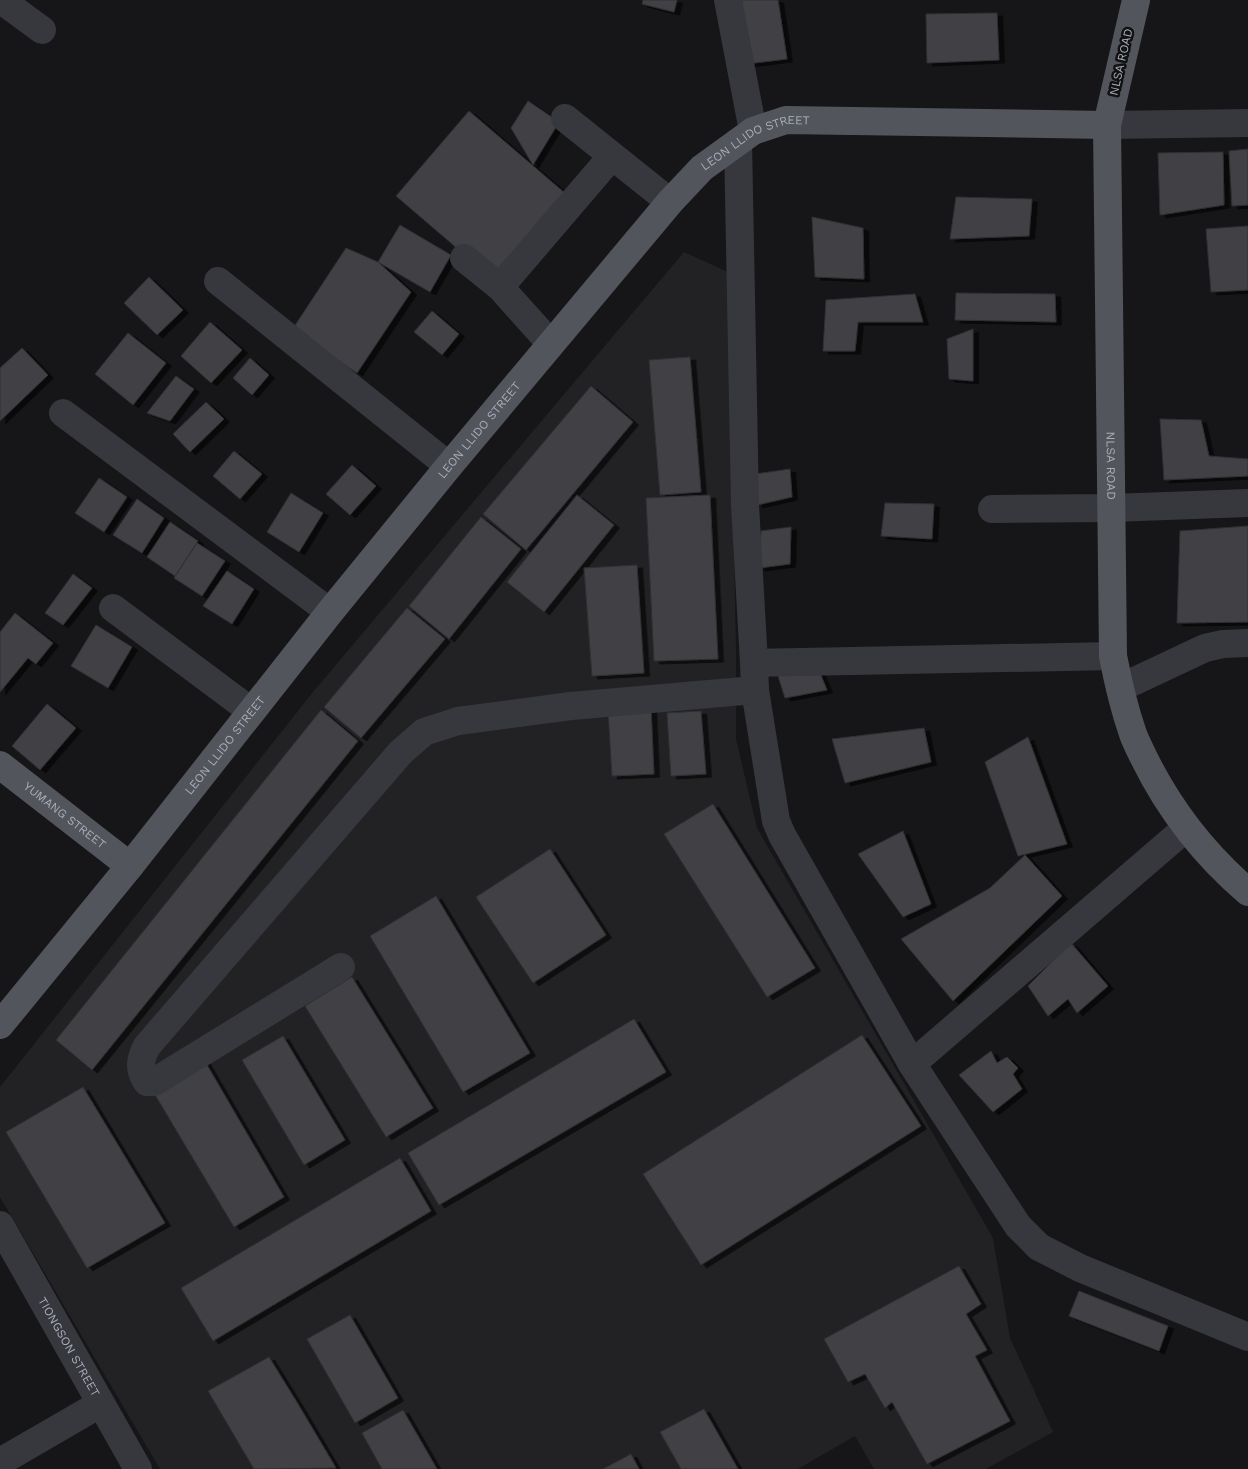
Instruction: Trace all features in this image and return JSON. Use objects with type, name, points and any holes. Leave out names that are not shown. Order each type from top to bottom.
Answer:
[{"type":"main road","name":"NLSA ROAD","points":[[1136,0],[1107,125],[1113,656],[1133,735],[1156,783],[1186,828],[1248,892]]},
{"type":"main road","name":"LEON LLIDO STREET","points":[[0,1025],[130,866],[251,711],[449,466],[670,202],[702,168],[745,137],[786,120],[1107,125]]},
{"type":"main road","name":"YUMANG STREET","points":[[0,765],[130,866]]},
{"type":"street","points":[[1,0],[42,30]]},
{"type":"street","points":[[728,0],[745,137],[745,505],[754,663],[756,690],[776,821],[782,836],[912,1064],[1018,1226],[1039,1248],[1080,1268],[1248,1337]]},
{"type":"street","points":[[564,118],[670,202]]},
{"type":"street","points":[[1107,125],[1248,124]]},
{"type":"street","points":[[500,287],[612,156]]},
{"type":"street","points":[[464,258],[500,287],[551,344]]},
{"type":"street","points":[[218,281],[449,466]]},
{"type":"street","points":[[64,413],[330,612]]},
{"type":"street","points":[[992,508],[1112,508],[1248,503]]},
{"type":"street","points":[[113,608],[251,711]]},
{"type":"street","points":[[1120,688],[1205,648],[1223,644],[1248,643]]},
{"type":"street","points":[[754,663],[1113,656]]},
{"type":"street","points":[[341,967],[154,1082],[147,1082],[143,1076],[140,1059],[147,1046],[401,752],[424,732],[458,721],[552,709],[756,690]]},
{"type":"street","points":[[912,1064],[1186,828]]},
{"type":"street","name":"TIONGSON STREET","points":[[0,1225],[138,1469]]},
{"type":"street","points":[[0,1462],[100,1404]]},
{"type":"shaded area","points":[[684,252],[728,272],[736,648],[736,739],[757,828],[993,1238],[1010,1338],[1053,1432],[986,1469],[874,1469],[855,1436],[798,1469],[160,1469],[0,1197],[0,1087],[313,692]]},
{"type":"building","points":[[643,0],[677,0],[674,12],[642,4]]},
{"type":"building","points":[[737,0],[778,0],[787,59],[746,64]]},
{"type":"building","points":[[997,13],[999,60],[927,63],[926,14]]},
{"type":"building","points":[[528,101],[559,122],[533,165],[511,128]]},
{"type":"building","points":[[469,111],[566,194],[493,279],[396,196]]},
{"type":"building","points":[[1248,149],[1248,205],[1232,206],[1229,151]]},
{"type":"building","points":[[1223,152],[1224,205],[1160,215],[1158,153]]},
{"type":"building","points":[[956,197],[1032,199],[1029,236],[950,239]]},
{"type":"building","points":[[812,217],[863,228],[864,279],[815,277]]},
{"type":"building","points":[[400,225],[451,255],[430,292],[378,262]]},
{"type":"building","points":[[1248,226],[1248,290],[1211,292],[1206,229]]},
{"type":"building","points":[[346,248],[378,262],[411,292],[357,373],[292,330]]},
{"type":"building","points":[[149,277],[183,310],[157,335],[124,303]]},
{"type":"building","points":[[956,293],[1055,294],[1056,322],[955,320]]},
{"type":"building","points":[[915,294],[923,322],[858,322],[855,351],[823,351],[826,300]]},
{"type":"building","points":[[432,311],[459,334],[442,355],[414,332]]},
{"type":"building","points":[[210,322],[242,350],[211,383],[181,356]]},
{"type":"building","points":[[973,329],[973,381],[949,379],[947,339]]},
{"type":"building","points":[[128,333],[166,363],[133,405],[95,374]]},
{"type":"building","points":[[22,348],[48,375],[0,421],[0,368]]},
{"type":"building","points":[[690,357],[701,492],[660,495],[649,360]]},
{"type":"building","points":[[250,358],[269,375],[252,395],[233,378]]},
{"type":"building","points":[[176,376],[194,389],[170,421],[147,413]]},
{"type":"building","points":[[591,386],[633,422],[526,550],[483,514]]},
{"type":"building","points":[[206,402],[224,419],[190,452],[173,434]]},
{"type":"building","points":[[1160,419],[1201,420],[1209,456],[1248,459],[1248,476],[1164,480]]},
{"type":"building","points":[[234,451],[262,474],[240,499],[213,476]]},
{"type":"building","points":[[352,465],[376,486],[350,515],[326,494]]},
{"type":"building","points":[[790,469],[792,497],[757,505],[755,474]]},
{"type":"building","points":[[99,478],[127,497],[104,532],[75,513]]},
{"type":"building","points":[[291,493],[323,513],[299,552],[267,532]]},
{"type":"building","points":[[577,495],[614,525],[544,612],[507,582]]},
{"type":"building","points":[[710,495],[718,659],[654,661],[646,498]]},
{"type":"building","points":[[137,499],[164,518],[142,553],[113,535]]},
{"type":"building","points":[[885,503],[934,504],[932,539],[881,536]]},
{"type":"building","points":[[481,517],[521,549],[449,639],[409,606]]},
{"type":"building","points":[[170,522],[198,541],[175,576],[147,557]]},
{"type":"building","points":[[1248,526],[1248,622],[1177,623],[1180,531]]},
{"type":"building","points":[[791,527],[790,564],[759,568],[761,531]]},
{"type":"building","points":[[197,543],[225,561],[202,596],[174,578]]},
{"type":"building","points":[[637,565],[644,673],[592,676],[584,568]]},
{"type":"building","points":[[227,571],[254,589],[232,624],[203,606]]},
{"type":"building","points":[[73,574],[92,588],[63,625],[45,613]]},
{"type":"building","points":[[407,608],[445,639],[361,738],[324,707]]},
{"type":"building","points":[[15,613],[53,643],[36,664],[28,658],[0,692],[0,632]]},
{"type":"building","points":[[96,625],[132,647],[108,688],[71,666]]},
{"type":"building","points":[[818,668],[827,690],[785,698],[778,676]]},
{"type":"building","points":[[47,704],[76,728],[40,770],[12,746]]},
{"type":"building","points":[[651,708],[654,774],[612,776],[608,710]]},
{"type":"building","points":[[321,710],[358,741],[92,1070],[56,1040]]},
{"type":"building","points":[[701,711],[706,774],[671,776],[667,713]]},
{"type":"building","points":[[924,728],[931,762],[845,783],[832,739]]},
{"type":"building","points":[[1028,737],[1067,844],[1018,856],[985,762]]},
{"type":"building","points":[[713,804],[815,968],[767,997],[664,834]]},
{"type":"building","points":[[903,831],[931,904],[903,917],[858,854]]},
{"type":"building","points":[[550,849],[606,935],[533,983],[476,897]]},
{"type":"building","points":[[1025,855],[1062,896],[953,1001],[901,939],[990,888]]},
{"type":"building","points":[[436,896],[530,1053],[463,1092],[370,936]]},
{"type":"building","points":[[1071,943],[1108,986],[1077,1013],[1068,999],[1048,1016],[1028,986]]},
{"type":"building","points":[[352,977],[433,1108],[386,1137],[305,1006]]},
{"type":"building","points":[[634,1019],[666,1072],[439,1205],[408,1153]]},
{"type":"building","points":[[862,1035],[921,1126],[701,1265],[643,1174]]},
{"type":"building","points":[[283,1036],[345,1140],[304,1165],[242,1060]]},
{"type":"building","points":[[991,1051],[997,1063],[1007,1057],[1018,1068],[1013,1074],[1022,1089],[993,1112],[959,1075]]},
{"type":"building","points":[[203,1058],[284,1197],[234,1227],[151,1088]]},
{"type":"building","points":[[83,1087],[165,1223],[87,1268],[6,1132]]},
{"type":"building","points":[[400,1158],[431,1211],[213,1341],[181,1288]]},
{"type":"building","points":[[959,1266],[981,1304],[966,1314],[987,1350],[975,1356],[1010,1421],[927,1464],[892,1402],[885,1408],[865,1374],[848,1382],[824,1339]]},
{"type":"building","points":[[1079,1291],[1168,1326],[1159,1351],[1069,1316]]},
{"type":"building","points":[[350,1315],[398,1398],[355,1423],[307,1339]]},
{"type":"building","points":[[269,1357],[336,1468],[254,1469],[208,1391]]},
{"type":"building","points":[[704,1409],[738,1469],[681,1469],[660,1432]]},
{"type":"building","points":[[403,1410],[437,1469],[382,1469],[362,1433]]},
{"type":"building","points":[[631,1454],[639,1469],[603,1469]]}]
